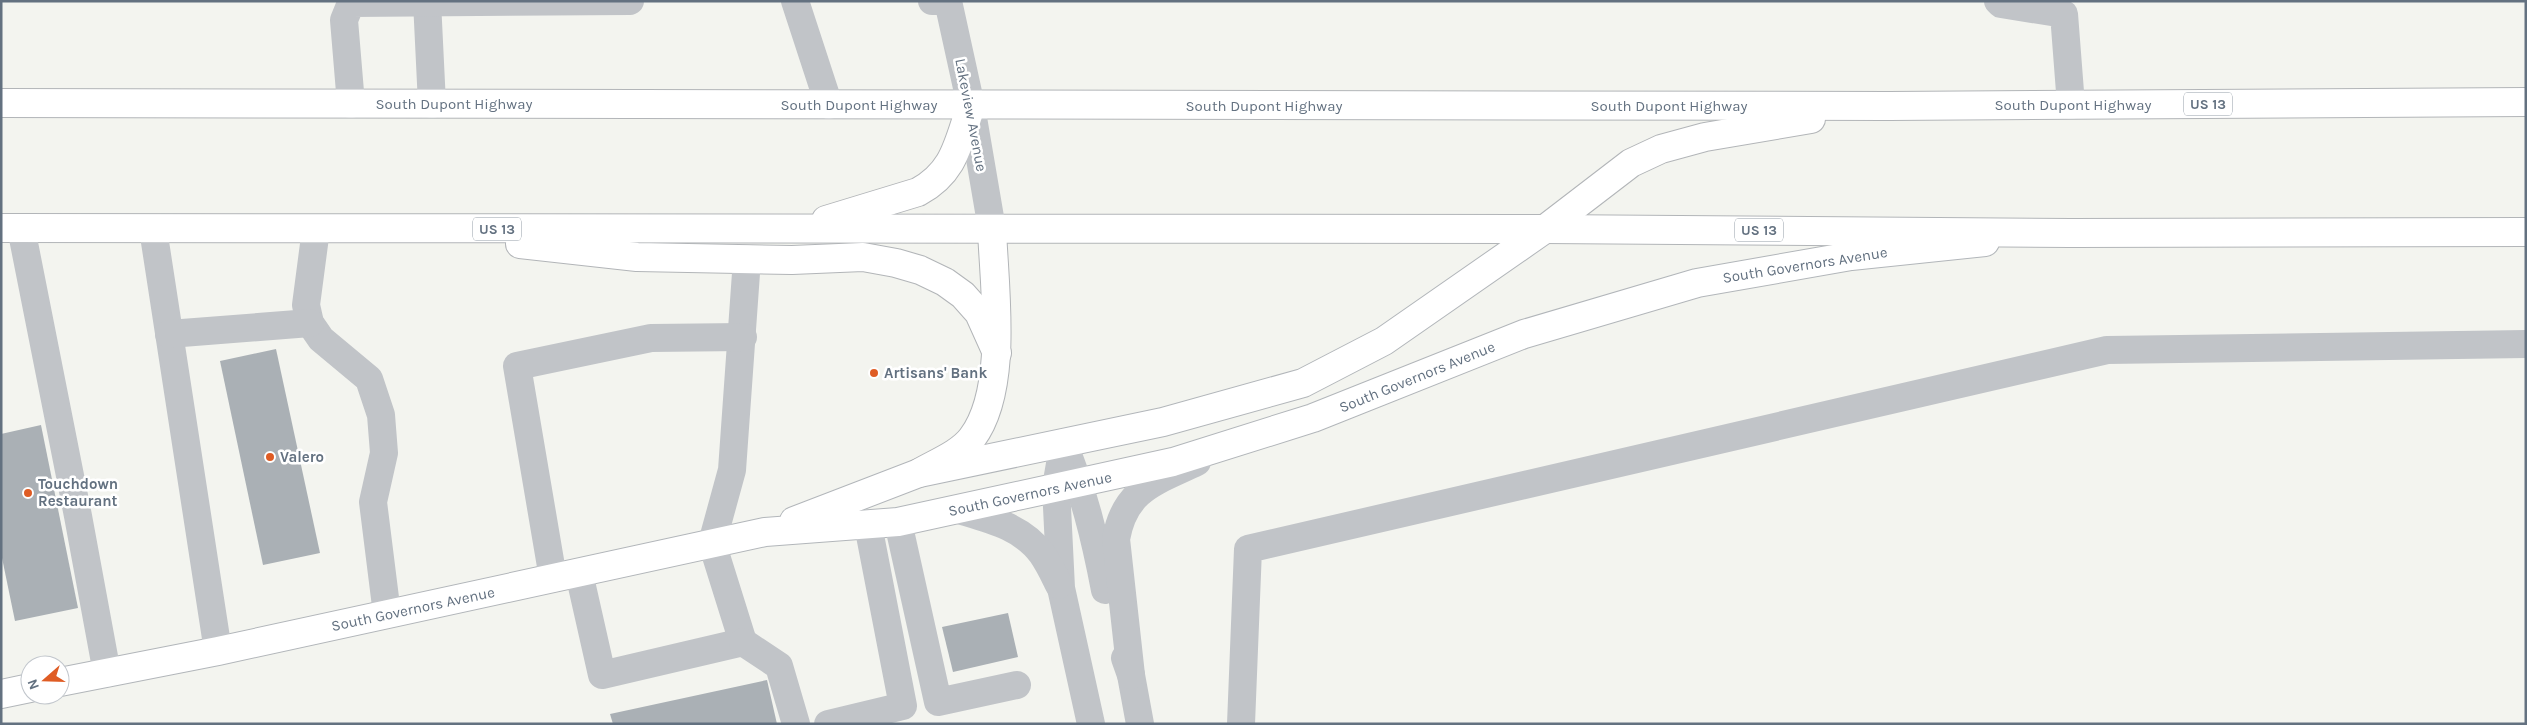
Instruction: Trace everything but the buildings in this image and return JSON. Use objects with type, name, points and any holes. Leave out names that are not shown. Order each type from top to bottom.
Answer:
[{"type":"main road","name":"South Dupont Highway","points":[[1,102],[971,106],[1889,106],[2526,102]]},
{"type":"main road","points":[[800,229],[918,192],[932,184],[939,178],[954,155],[971,106]]},
{"type":"main road","name":"South Governors Avenue","points":[[70,680],[218,651],[765,532],[919,473],[1163,422],[1303,383],[1384,341],[1545,229],[1631,163],[1661,149],[1705,137],[1889,106]]},
{"type":"main road","name":"US 13","points":[[11,228],[2526,232]]},
{"type":"main road","points":[[379,229],[638,257],[747,259],[863,256],[920,270],[945,282],[963,294],[979,313],[997,352]]},
{"type":"main road","points":[[919,473],[958,450],[972,439],[986,414],[997,352],[992,229]]},
{"type":"main road","name":"South Governors Avenue","points":[[765,532],[898,522],[1173,462],[1313,418],[1524,334],[1697,282],[1851,256],[2071,232]]},
{"type":"main road","points":[[1,693],[20,690]]},
{"type":"street","points":[[427,1],[432,104]]},
{"type":"street","points":[[351,104],[344,20],[351,3],[630,1]]},
{"type":"street","points":[[795,1],[829,105]]},
{"type":"street","points":[[932,1],[948,1]]},
{"type":"street","name":"Lakeview Avenue","points":[[948,1],[971,106],[992,229]]},
{"type":"street","points":[[1998,1],[2001,4],[2064,14],[2071,105]]},
{"type":"street","points":[[11,228],[78,516],[107,673]]},
{"type":"street","points":[[153,228],[218,651]]},
{"type":"street","points":[[316,229],[306,305],[310,323],[321,339],[369,379],[381,416],[384,453],[373,502],[387,614]]},
{"type":"street","points":[[747,259],[743,337],[732,470],[712,544],[743,642],[779,666],[796,724]]},
{"type":"street","points":[[169,334],[310,323]]},
{"type":"street","points":[[743,337],[651,338],[517,366],[566,575],[602,675],[743,642]]},
{"type":"street","points":[[1241,724],[1248,549],[2107,350],[2526,344]]},
{"type":"street","points":[[1140,724],[1131,675],[1116,539],[1122,515],[1128,503],[1141,491],[1245,440]]},
{"type":"street","points":[[1061,588],[1068,485],[1063,443]]},
{"type":"street","points":[[1068,485],[1093,529],[1107,603],[1131,675]]},
{"type":"street","points":[[959,510],[1005,524],[1033,543],[1043,555],[1061,588],[1091,724]]},
{"type":"street","points":[[898,522],[938,702],[1017,685]]},
{"type":"street","points":[[828,724],[903,706],[868,524]]},
{"type":"place","name":"Artisans' Bank","points":[[874,373]]},
{"type":"place","name":"Valero","points":[[270,457]]},
{"type":"place","name":"Touchdown Restaurant","points":[[28,493]]}]
